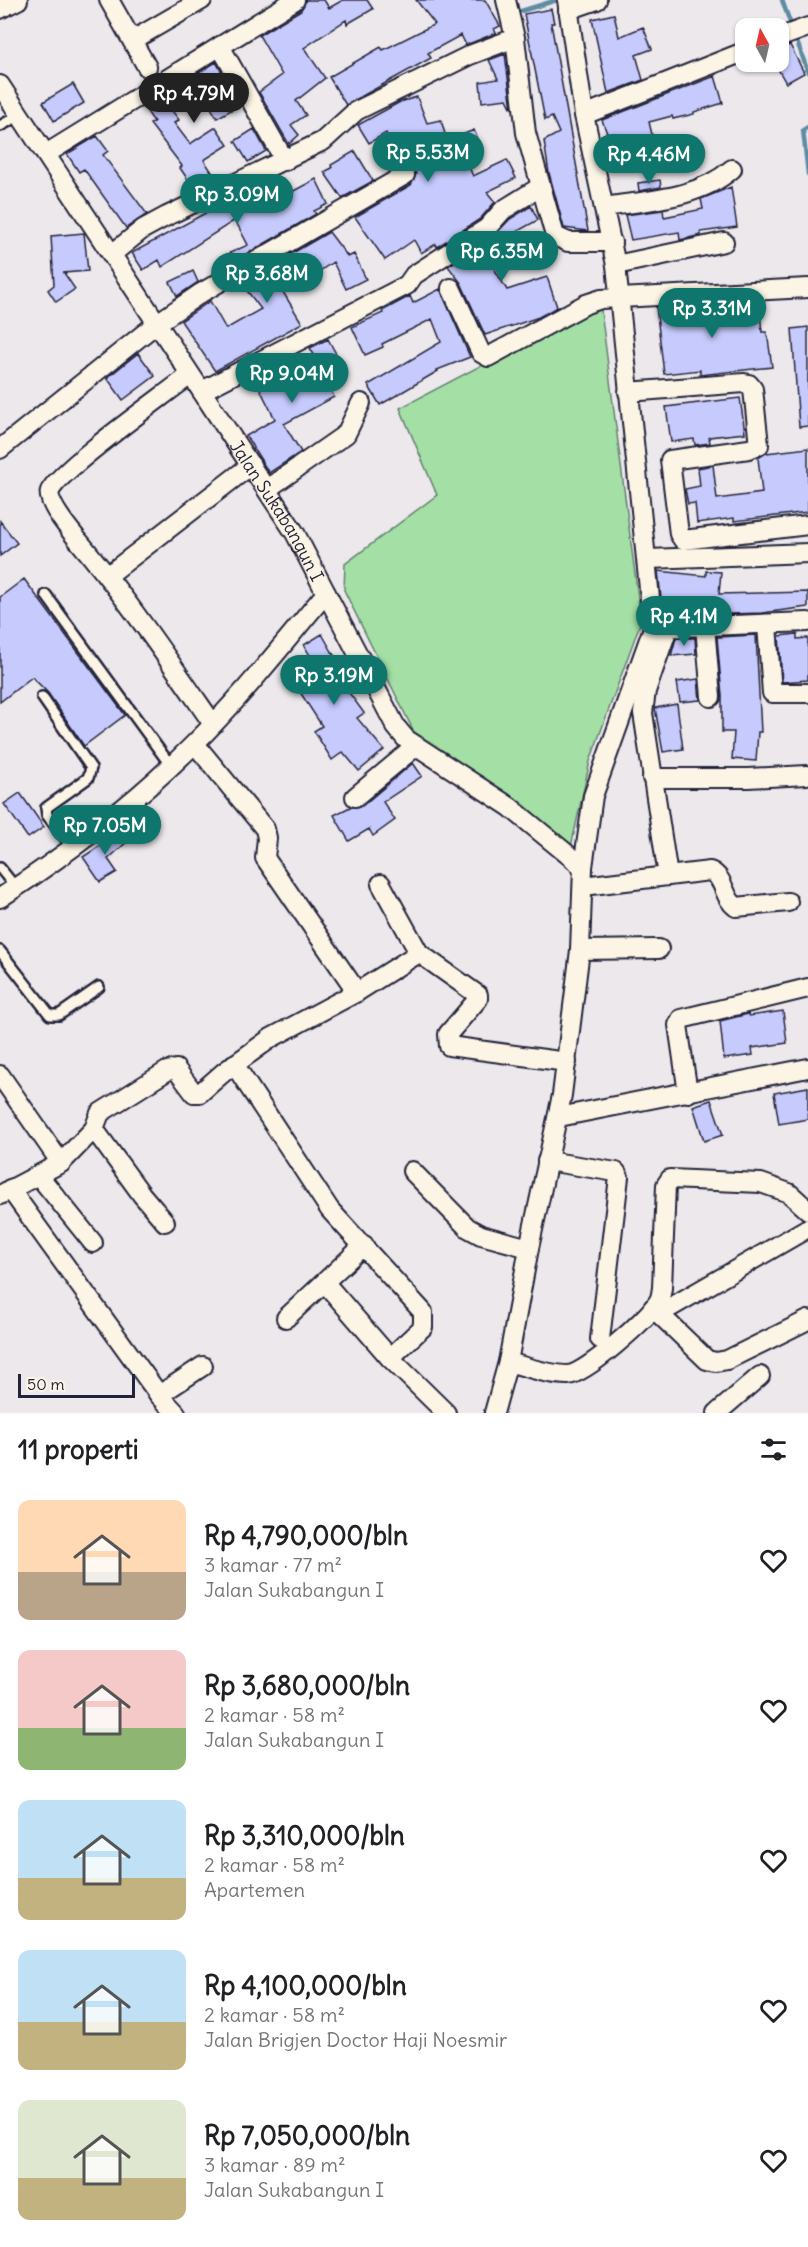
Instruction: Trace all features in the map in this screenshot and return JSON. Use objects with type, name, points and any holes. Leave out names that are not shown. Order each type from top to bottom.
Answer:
[{"type":"street","points":[[0,9],[18,0]]},
{"type":"street","points":[[110,0],[147,67]]},
{"type":"street","points":[[133,40],[202,0]]},
{"type":"street","points":[[46,154],[295,0]]},
{"type":"street","points":[[506,0],[515,38],[526,133],[540,187],[558,239],[568,242],[612,242]]},
{"type":"street","points":[[597,0],[568,4],[584,115],[616,265],[628,392],[648,559],[661,628],[644,705],[652,778],[668,876]]},
{"type":"street","points":[[112,254],[143,230],[167,216],[323,141],[356,111],[470,55],[515,38]]},
{"type":"street","points":[[220,46],[285,161]]},
{"type":"street","points":[[584,115],[735,55]]},
{"type":"street","name":"Jalan Sukabangun I","points":[[0,85],[10,108],[46,154],[267,489],[306,551],[326,594],[195,744],[73,848],[12,884],[0,898]]},
{"type":"street","points":[[604,207],[689,192],[712,183],[732,169]]},
{"type":"street","points":[[0,449],[156,324],[201,293],[405,175]]},
{"type":"street","points":[[202,391],[406,285],[414,275],[487,228],[503,210],[540,187]]},
{"type":"street","points":[[616,265],[724,242]]},
{"type":"street","points":[[451,288],[482,352],[488,357],[586,304],[619,297],[808,288]]},
{"type":"street","points":[[190,375],[72,468],[50,490],[50,501],[213,724]]},
{"type":"street","points":[[628,392],[744,383],[749,384],[753,389],[759,445],[749,449],[670,460],[679,534],[683,540],[808,525]]},
{"type":"street","points":[[267,489],[346,434],[361,403]]},
{"type":"street","points":[[107,576],[250,465]]},
{"type":"street","points":[[648,559],[808,553]]},
{"type":"street","points":[[326,594],[396,727],[415,747],[510,807],[583,867]]},
{"type":"street","points":[[661,628],[808,622]]},
{"type":"street","points":[[767,625],[772,693],[808,693]]},
{"type":"street","points":[[705,626],[711,698]]},
{"type":"street","points":[[494,1413],[508,1362],[547,1161],[559,1117],[580,950],[583,867],[598,779],[661,628]]},
{"type":"street","points":[[195,744],[265,829],[267,838],[265,858],[357,992]]},
{"type":"street","points":[[355,797],[415,747]]},
{"type":"street","points":[[652,778],[807,775]]},
{"type":"street","points":[[583,886],[712,872],[718,875],[729,900],[736,907],[788,902]]},
{"type":"street","points":[[381,884],[419,953],[478,995],[478,999],[448,1034],[449,1046],[567,1062]]},
{"type":"street","points":[[580,950],[659,949]]},
{"type":"street","points":[[176,1413],[159,1395],[5,1192],[61,1163],[94,1129],[100,1113],[171,1069],[176,1069],[194,1093],[198,1094],[234,1064],[271,1038],[357,992],[419,953]]},
{"type":"street","points":[[688,1093],[678,1025],[681,1020],[808,988]]},
{"type":"street","points":[[234,1064],[263,1111],[308,1173],[330,1210],[364,1245],[424,1315],[423,1327],[390,1358]]},
{"type":"street","points":[[559,1117],[808,1068]]},
{"type":"street","points":[[0,1075],[61,1163]]},
{"type":"street","points":[[94,1129],[142,1195],[165,1222]]},
{"type":"street","points":[[547,1161],[616,1172],[619,1177],[600,1339]]},
{"type":"street","points":[[412,1172],[468,1228],[481,1235],[529,1248]]},
{"type":"street","points":[[39,1176],[93,1243]]},
{"type":"street","points":[[656,1311],[662,1288],[666,1185],[670,1179],[760,1183],[789,1194],[808,1210]]},
{"type":"street","points":[[508,1362],[563,1374],[576,1373],[597,1361],[656,1311],[808,1228]]},
{"type":"street","points":[[286,1318],[364,1245]]},
{"type":"street","points":[[325,1283],[390,1358],[446,1413]]},
{"type":"street","points":[[656,1311],[707,1360],[716,1362],[727,1360],[808,1320]]},
{"type":"street","points":[[159,1395],[203,1366]]},
{"type":"street","points":[[717,1413],[760,1376]]},
{"type":"lane","points":[[0,126],[10,108]]},
{"type":"lane","points":[[46,595],[171,766]]},
{"type":"lane","points":[[42,697],[91,768],[88,778],[46,808],[47,815],[73,848]]},
{"type":"lane","points":[[0,867],[12,884]]},
{"type":"lane","points":[[0,951],[50,1016],[59,1014],[99,987]]},
{"type":"green space","points":[[600,303],[641,621],[590,761],[571,847],[479,777],[415,734],[344,590],[345,564],[437,495],[400,408]]},
{"type":"building","points":[[306,0],[324,0],[329,8],[343,0],[367,0],[373,9],[347,24],[346,20],[304,48],[325,78],[296,101],[306,115],[291,125],[299,135],[289,144],[259,92],[282,75],[259,35],[301,10]]},
{"type":"building","points":[[416,0],[485,0],[500,26],[494,29],[496,33],[466,45],[461,35],[428,53],[431,58],[346,105],[329,77],[381,47],[383,50],[435,24]]},
{"type":"building","points":[[551,9],[554,23],[551,23],[588,231],[564,228],[549,173],[544,141],[559,133],[552,117],[545,120],[524,14]]},
{"type":"building","points":[[614,14],[619,37],[643,27],[652,49],[636,55],[643,80],[608,93],[592,19]]},
{"type":"building","points":[[789,45],[804,73],[786,83],[780,72],[789,72]]},
{"type":"building","points":[[505,54],[512,109],[507,99],[482,102],[480,82],[498,79],[489,60]]},
{"type":"building","points":[[216,62],[240,105],[217,118],[198,85],[167,104],[179,120],[174,123],[190,144],[216,127],[228,145],[204,160],[215,177],[195,190],[180,168],[182,166],[150,124],[154,122],[144,107]]},
{"type":"building","points":[[715,76],[723,103],[694,112],[694,114],[673,119],[672,116],[649,122],[655,147],[607,157],[602,137],[608,136],[602,120]]},
{"type":"building","points":[[73,84],[84,103],[54,121],[43,102]]},
{"type":"building","points":[[417,97],[427,123],[441,120],[447,141],[474,130],[481,147],[463,154],[473,176],[507,160],[516,178],[487,192],[495,202],[480,219],[437,247],[436,244],[421,253],[414,240],[385,260],[355,217],[411,185],[416,174],[411,166],[401,165],[386,133],[369,143],[358,125],[400,102]]},
{"type":"building","points":[[254,129],[266,151],[248,162],[235,141]]},
{"type":"building","points":[[97,136],[108,151],[103,155],[147,214],[126,228],[84,169],[79,172],[67,154]]},
{"type":"building","points":[[355,151],[373,181],[342,198],[324,172],[332,168],[331,165]]},
{"type":"building","points":[[316,179],[328,204],[314,211],[316,214],[227,265],[223,256],[248,245],[235,220],[162,267],[159,260],[143,270],[132,253],[253,187],[265,211],[289,199],[286,195]]},
{"type":"building","points":[[660,180],[661,187],[639,191],[638,183]]},
{"type":"building","points":[[731,187],[737,227],[700,232],[701,235],[680,240],[679,232],[631,240],[625,215],[663,210],[664,217],[703,209],[701,199]]},
{"type":"building","points":[[531,206],[538,220],[514,233],[519,244],[489,260],[507,290],[547,277],[557,307],[539,317],[485,335],[461,283],[448,266],[493,237],[510,219]]},
{"type":"building","points":[[329,232],[348,257],[354,254],[366,279],[346,289],[333,262],[311,277],[300,262],[275,279],[302,323],[215,371],[181,321],[210,301],[226,329],[261,309],[241,283]]},
{"type":"building","points":[[84,233],[88,271],[64,273],[75,289],[56,302],[48,290],[54,285],[51,236]]},
{"type":"building","points":[[193,271],[198,282],[177,296],[170,282]]},
{"type":"building","points":[[440,289],[470,357],[437,370],[380,405],[368,385],[441,342],[432,319],[365,355],[352,327],[383,313],[382,311],[410,296],[413,303]]},
{"type":"building","points":[[744,303],[745,315],[760,313],[762,332],[767,332],[772,367],[700,375],[700,370],[664,374],[656,307]]},
{"type":"building","points":[[808,327],[808,426],[799,427],[792,329]]},
{"type":"building","points":[[328,339],[342,365],[322,374],[334,397],[284,424],[301,452],[269,473],[246,436],[275,419],[257,383],[279,372],[281,375],[316,358],[310,348]]},
{"type":"building","points":[[138,353],[155,376],[123,400],[107,378]]},
{"type":"building","points":[[740,398],[745,433],[709,437],[710,443],[695,445],[694,439],[671,442],[666,407]]},
{"type":"building","points":[[808,448],[808,512],[697,523],[695,503],[688,504],[685,489],[700,486],[698,468],[713,465],[717,499],[762,493],[758,458],[766,453]]},
{"type":"building","points":[[0,521],[17,543],[0,556]]},
{"type":"building","points":[[658,571],[706,576],[706,571],[721,572],[719,594],[808,592],[808,607],[762,613],[663,616]]},
{"type":"building","points":[[24,579],[125,715],[84,746],[48,693],[32,677],[0,702],[0,597]]},
{"type":"building","points":[[322,634],[352,687],[347,690],[364,713],[357,718],[384,750],[359,771],[343,752],[332,760],[314,731],[322,726],[289,675],[312,659],[304,645]]},
{"type":"building","points":[[797,634],[797,639],[808,638],[808,680],[782,682],[779,636]]},
{"type":"building","points":[[756,635],[761,732],[758,732],[756,761],[732,759],[734,732],[722,732],[722,696],[717,637]]},
{"type":"building","points":[[676,638],[695,638],[696,654],[671,656]]},
{"type":"building","points":[[698,679],[700,700],[680,702],[677,682]]},
{"type":"building","points":[[677,704],[683,749],[663,752],[655,708]]},
{"type":"building","points":[[413,763],[422,776],[383,802],[395,820],[373,836],[369,829],[349,841],[334,815],[350,807],[362,806]]},
{"type":"building","points":[[20,793],[44,827],[28,838],[4,804]]},
{"type":"building","points":[[116,829],[127,842],[108,859],[117,872],[100,882],[83,857],[106,842],[104,840]]},
{"type":"building","points":[[783,1011],[787,1043],[752,1048],[753,1055],[724,1059],[720,1021],[748,1014],[749,1016]]},
{"type":"building","points":[[808,1087],[808,1119],[779,1124],[774,1093]]},
{"type":"building","points":[[711,1100],[723,1135],[704,1141],[693,1106]]},
{"type":"waterway","points":[[516,8],[518,12],[557,0]]},
{"type":"waterway","points":[[782,0],[792,28]]},
{"type":"waterway","points":[[795,36],[808,72]]},
{"type":"waterway","points":[[808,127],[803,130],[808,174]]}]
